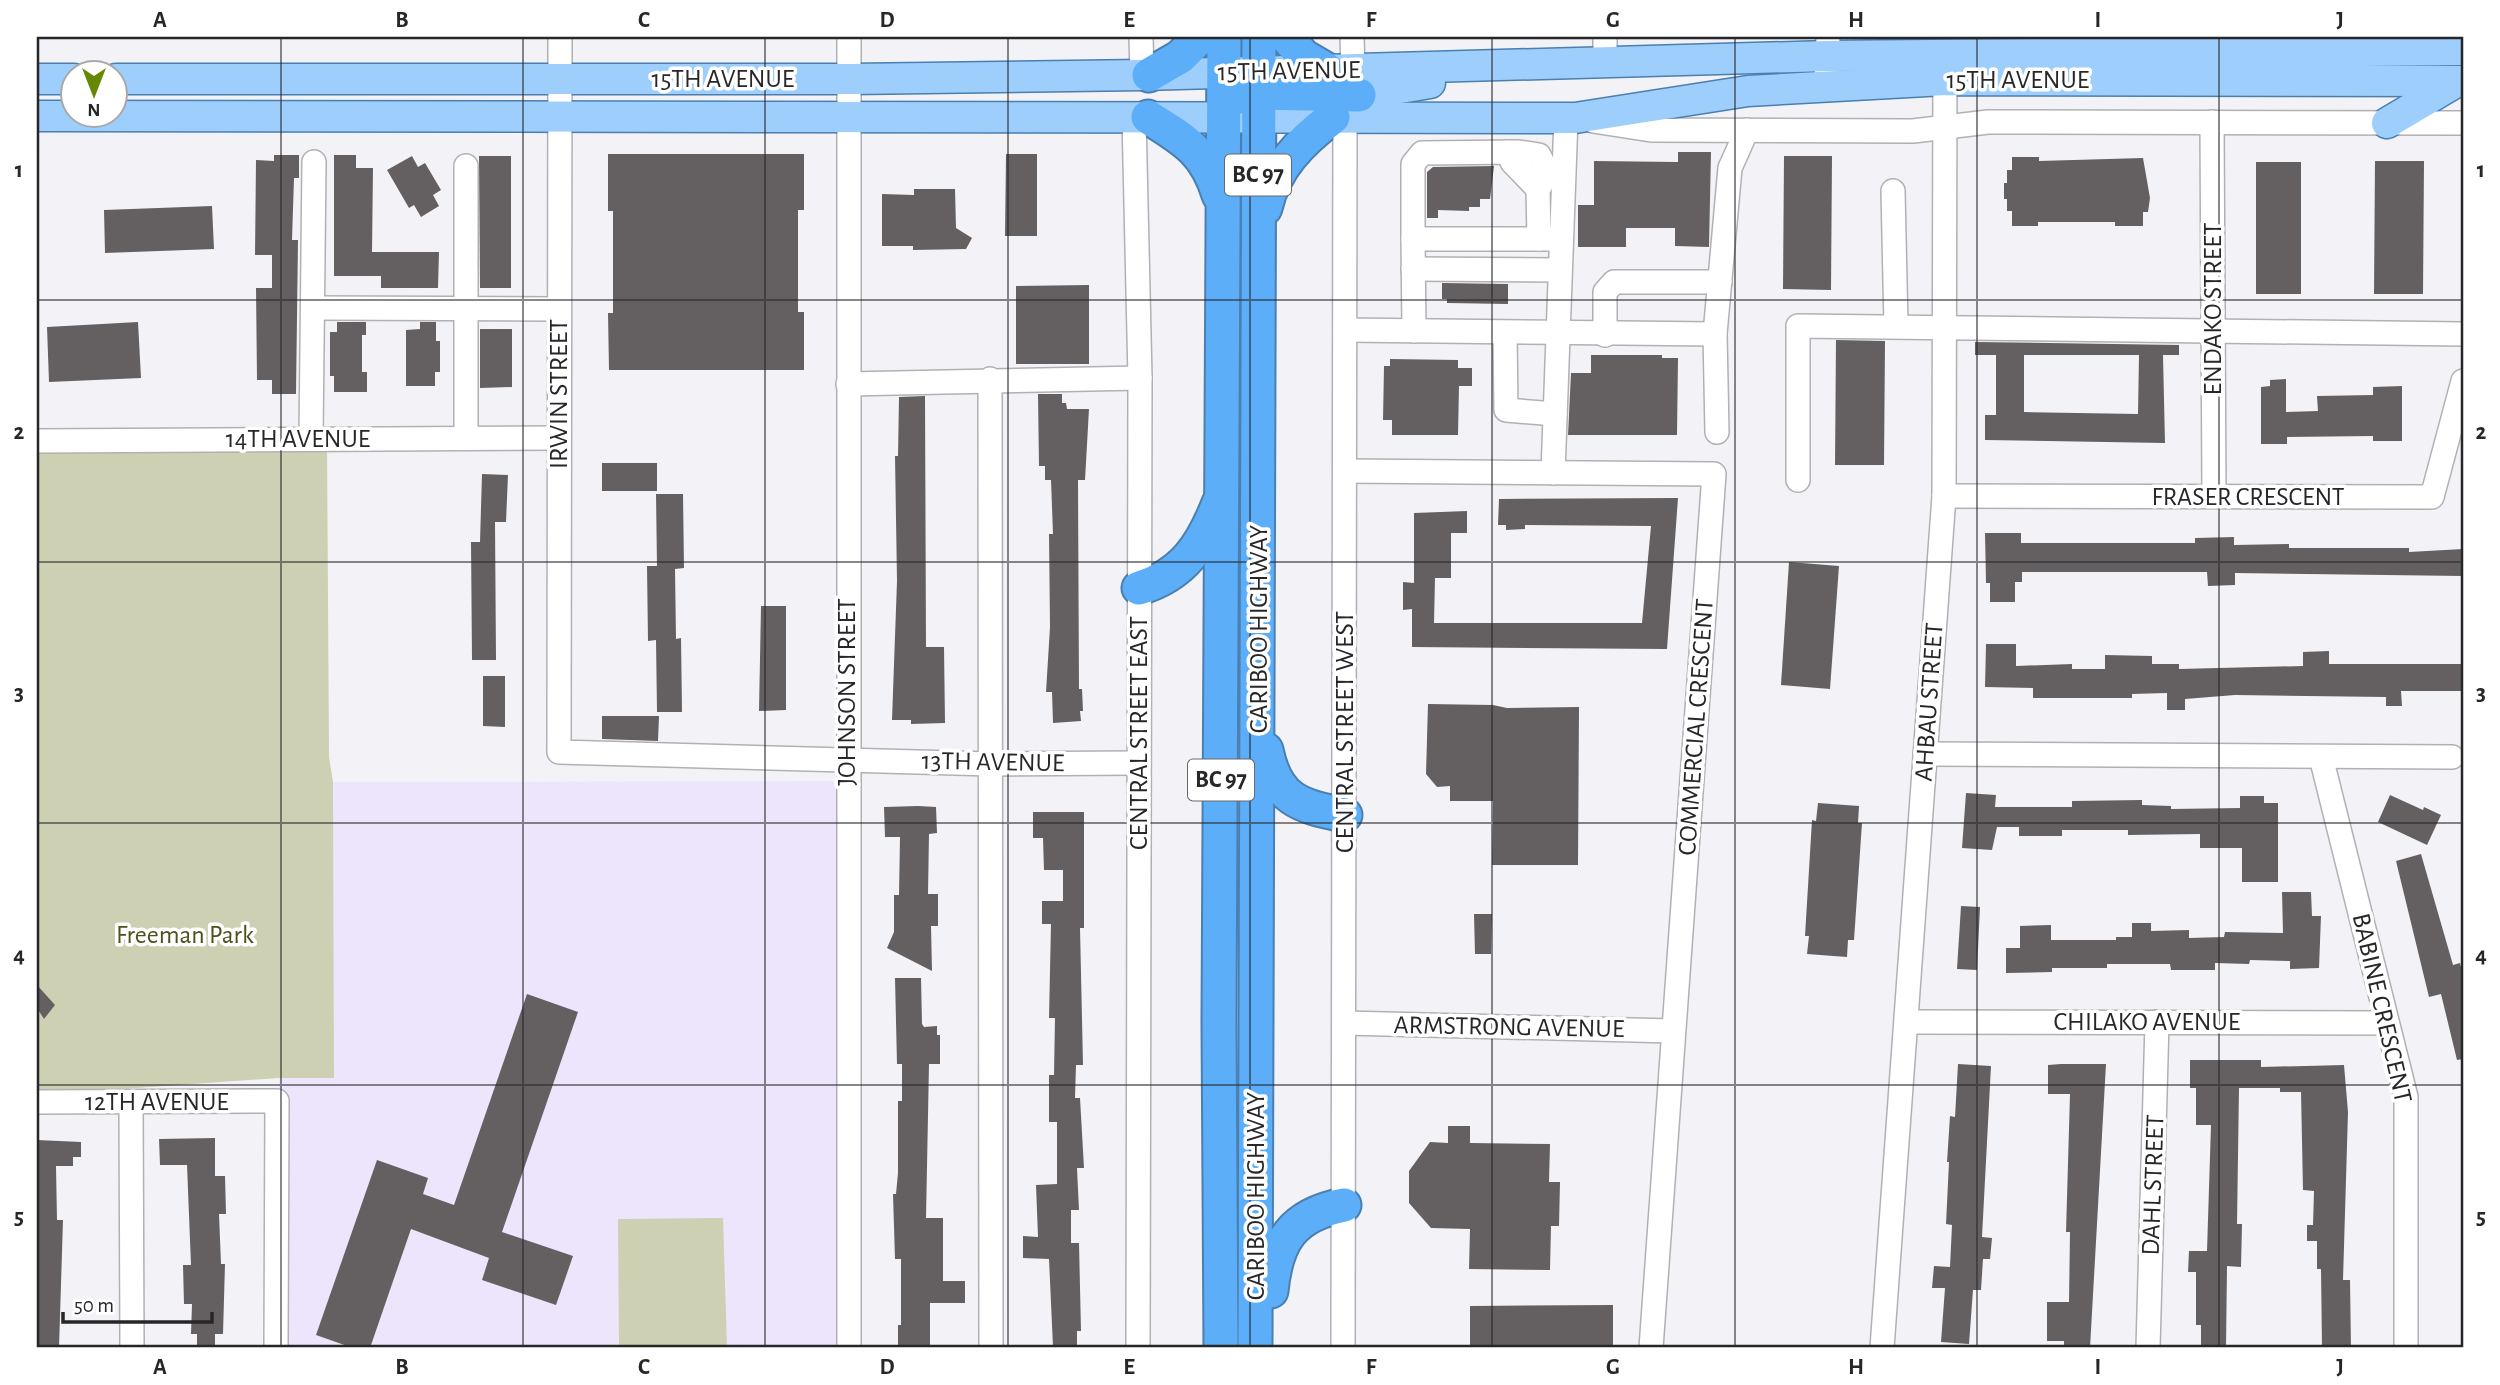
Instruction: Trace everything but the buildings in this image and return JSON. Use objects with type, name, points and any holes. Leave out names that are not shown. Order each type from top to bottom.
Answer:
[{"type":"highway","points":[[1145,75],[1180,57],[1200,37]]},
{"type":"highway","name":"CARIBOO HIGHWAY","points":[[1221,1348],[1219,1008],[1224,491],[1224,37]]},
{"type":"highway","name":"CARIBOO HIGHWAY","points":[[1255,1348],[1259,37]]},
{"type":"highway","points":[[1287,37],[1343,94]]},
{"type":"highway","points":[[1224,116],[1243,94],[1343,94]]},
{"type":"highway","points":[[1258,234],[1270,187],[1286,161],[1343,94]]},
{"type":"highway","points":[[1141,117],[1181,137],[1201,155],[1209,168],[1224,211]]},
{"type":"highway","points":[[1139,588],[1158,583],[1194,555],[1208,531],[1224,491]]},
{"type":"highway","points":[[1258,710],[1271,774],[1278,787],[1289,797],[1324,811],[1345,815]]},
{"type":"highway","points":[[1263,1348],[1279,1246],[1289,1231],[1325,1209],[1344,1205]]},
{"type":"main road","name":"15TH AVENUE","points":[[1945,67],[2044,45],[2263,44],[2463,50]]},
{"type":"main road","name":"15TH AVENUE","points":[[1343,94],[1474,75],[1508,65],[1605,49],[2263,81],[2460,81]]},
{"type":"main road","name":"15TH AVENUE","points":[[1343,94],[1571,118],[1748,91],[1828,59]]},
{"type":"main road","name":"15TH AVENUE","points":[[130,79],[850,79],[1224,73],[1259,94]]},
{"type":"main road","points":[[37,79],[60,79]]},
{"type":"main road","points":[[2387,123],[2460,81]]},
{"type":"main road","name":"15TH AVENUE","points":[[37,116],[1224,116]]},
{"type":"street","name":"IRWIN STREET","points":[[559,37],[559,752]]},
{"type":"street","name":"JOHNSON STREET","points":[[849,37],[849,1348]]},
{"type":"street","points":[[1141,37],[1145,75]]},
{"type":"street","name":"CENTRAL STREET WEST","points":[[1343,1348],[1343,94],[1352,37]]},
{"type":"street","points":[[2263,44],[2263,81]]},
{"type":"street","name":"AHBAU STREET","points":[[1882,1348],[1944,496],[1945,67]]},
{"type":"street","name":"CENTRAL STREET EAST","points":[[1138,1348],[1141,117]]},
{"type":"street","points":[[1550,239],[1571,118]]},
{"type":"street","name":"15TH AVENUE","points":[[1571,118],[1651,130],[1913,131],[1988,122],[2463,123]]},
{"type":"street","name":"ENDAKO STREET","points":[[2212,122],[2214,496]]},
{"type":"street","points":[[1717,432],[1715,334],[1730,169],[1747,130]]},
{"type":"street","points":[[1414,331],[1413,164],[1416,158],[1422,153],[1508,152],[1539,155],[1545,177],[1538,189],[1560,270],[1553,473]]},
{"type":"street","points":[[311,439],[314,162]]},
{"type":"street","points":[[466,166],[466,438]]},
{"type":"street","points":[[1893,191],[1896,326]]},
{"type":"street","points":[[1413,239],[1550,239]]},
{"type":"street","points":[[1413,269],[1560,270]]},
{"type":"street","points":[[1605,335],[1605,292],[1614,282],[1720,282]]},
{"type":"street","points":[[314,308],[559,310]]},
{"type":"street","points":[[1798,480],[1798,326],[2463,334]]},
{"type":"street","points":[[1345,330],[1605,335],[1715,334]]},
{"type":"street","points":[[1505,333],[1506,410],[1555,414]]},
{"type":"street","points":[[848,384],[1140,377]]},
{"type":"street","points":[[989,380],[991,1348]]},
{"type":"street","name":"FRASER CRESCENT","points":[[1944,496],[2431,497],[2463,381]]},
{"type":"street","name":"14TH AVENUE","points":[[37,441],[559,438]]},
{"type":"street","name":"COMMERCIAL CRESCENT","points":[[1345,471],[1714,474],[1651,1348]]},
{"type":"street","name":"13TH AVENUE","points":[[559,752],[991,764],[1139,763]]},
{"type":"street","points":[[1926,754],[2452,757]]},
{"type":"street","name":"BABINE CRESCENT","points":[[2321,757],[2406,1097],[2406,1348]]},
{"type":"street","name":"CHILAKO AVENUE","points":[[1907,1022],[2388,1023]]},
{"type":"street","name":"DAHL STREET","points":[[2148,1348],[2157,1022]]},
{"type":"street","name":"ARMSTRONG AVENUE","points":[[1345,1023],[1673,1031]]},
{"type":"street","name":"12TH AVENUE","points":[[37,1102],[277,1101],[276,1348]]},
{"type":"street","points":[[131,1102],[132,1348]]},
{"type":"shaded area","points":[[839,781],[840,1348],[280,1348],[279,1078],[334,1078],[333,782]]},
{"type":"green space","name":"Freeman Park","points":[[327,439],[329,757],[333,782],[334,1078],[279,1078],[37,1095],[37,441]]},
{"type":"green space","points":[[723,1218],[727,1348],[619,1348],[618,1219]]}]
